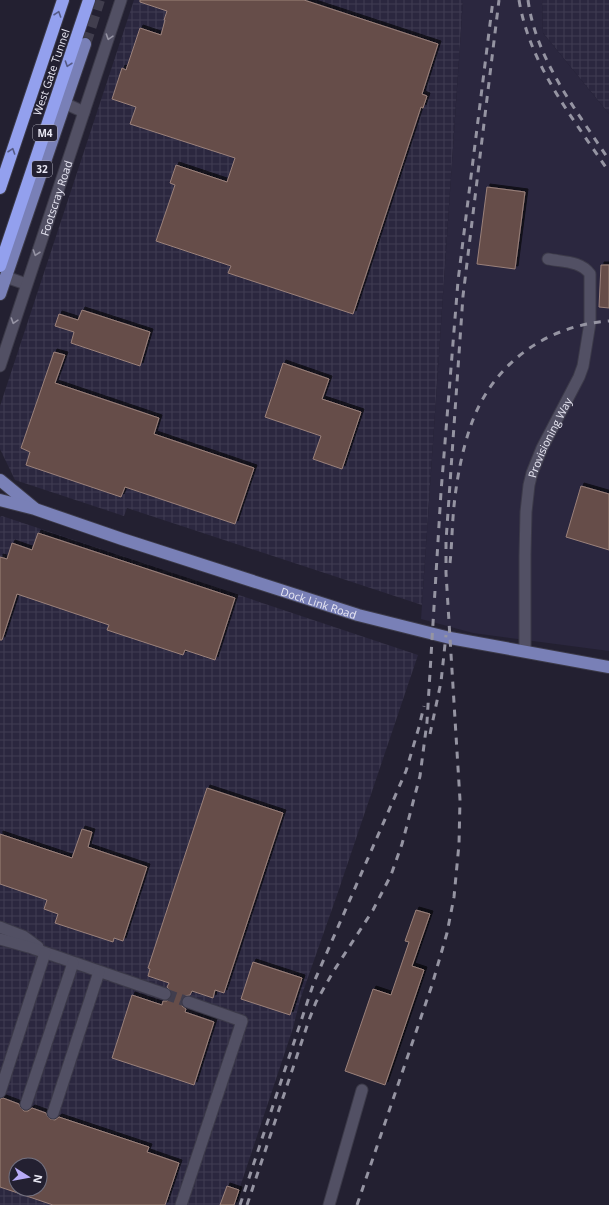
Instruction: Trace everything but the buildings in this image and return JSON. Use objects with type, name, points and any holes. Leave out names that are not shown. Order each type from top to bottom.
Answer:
[{"type":"highway","name":"West Gate Tunnel","points":[[0,188],[63,0]]},
{"type":"highway","name":"West Gate Tunnel","points":[[3,272],[89,0]]},
{"type":"main road","name":"Footscray Road","points":[[0,294],[3,272],[85,44]]},
{"type":"main road","name":"Dock Link Road","points":[[0,480],[36,509]]},
{"type":"main road","name":"Dock Link Road","points":[[0,501],[36,509],[108,535],[358,615],[432,635],[609,667]]},
{"type":"street","name":"Footscray Road","points":[[0,366],[121,0]]},
{"type":"street","points":[[64,103],[84,112]]},
{"type":"street","name":"Provisioning Way","points":[[525,651],[526,512],[529,485],[542,448],[579,377],[585,357],[590,323],[590,274],[583,266],[548,259]]},
{"type":"street","points":[[3,272],[26,284]]},
{"type":"street","points":[[0,927],[23,936],[45,953]]},
{"type":"street","points":[[0,939],[165,994]]},
{"type":"street","points":[[0,945],[45,953]]},
{"type":"street","points":[[0,1092],[45,953]]},
{"type":"street","points":[[26,1104],[73,963]]},
{"type":"street","points":[[53,1113],[99,972]]},
{"type":"street","points":[[182,1205],[242,1021],[188,1002]]},
{"type":"street","points":[[329,1205],[362,1090]]},
{"type":"shaded area","points":[[134,0],[463,0],[422,605],[127,508],[124,516],[15,480],[0,449],[0,406]]},
{"type":"shaded area","points":[[463,0],[542,0],[543,33],[609,114],[609,651],[473,633],[421,619]]},
{"type":"shaded area","points":[[542,0],[609,0],[609,114],[543,33]]},
{"type":"shaded area","points":[[2,516],[418,655],[300,1000],[293,1028],[234,1205],[0,1205],[0,517]]},
{"type":"tunnel","points":[[85,44],[99,0]]},
{"type":"tunnel","points":[[165,994],[188,1002]]},
{"type":"railway","points":[[247,1205],[316,1002],[333,972],[373,910],[391,875],[402,844],[420,776],[427,722],[441,492],[458,281],[493,0]]},
{"type":"railway","points":[[357,1205],[432,985],[447,933],[454,897],[459,844],[460,800],[446,573],[446,541],[463,296],[499,0]]},
{"type":"railway","points":[[519,0],[525,24],[543,69],[568,111],[609,172]]},
{"type":"railway","points":[[528,0],[532,22],[549,64],[571,104],[609,160]]},
{"type":"railway","points":[[450,563],[455,494],[462,455],[474,417],[489,388],[516,358],[532,346],[550,336],[569,329],[609,321]]},
{"type":"railway","points":[[430,734],[441,682],[446,635]]},
{"type":"railway","points":[[240,1205],[314,982],[406,771],[424,706]]}]
